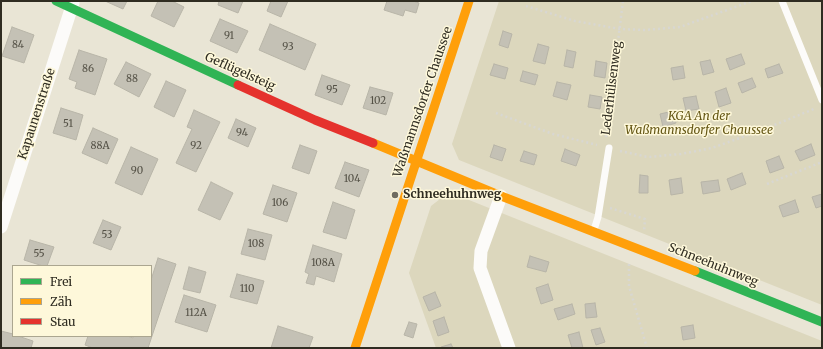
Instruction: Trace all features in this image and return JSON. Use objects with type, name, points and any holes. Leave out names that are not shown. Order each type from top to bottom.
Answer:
[{"type":"street","name":"Geflügelsteig","points":[[56,1],[72,5],[316,120],[416,160]]},
{"type":"street","name":"Waßmannsdorfer Chaussee","points":[[355,348],[469,1]]},
{"type":"street","name":"Kapaunenstraße","points":[[1,227],[72,5]]},
{"type":"street","name":"Schneehuhnweg","points":[[416,160],[501,196],[593,230],[822,322]]},
{"type":"street","points":[[501,196],[481,251],[480,268],[508,348]]},
{"type":"lane","points":[[782,1],[822,100]]},
{"type":"lane","name":"Lederhülsenweg","points":[[593,230],[598,217],[607,148]]},
{"type":"path","name":"Lederhülsenweg","points":[[607,148],[623,1]]},
{"type":"path","name":"Lederhülsenweg","points":[[526,6],[575,21],[620,29],[646,30],[680,27],[752,1]]},
{"type":"path","name":"Lederhülsenweg","points":[[496,113],[553,134],[648,157],[681,154],[712,148],[762,130],[815,108]]},
{"type":"path","points":[[767,184],[822,162]]},
{"type":"path","points":[[600,205],[646,219],[643,235],[630,254],[629,286],[647,348]]},
{"type":"green space","name":"KGA An der Waßmannsdorfer Chaussee","points":[[499,1],[822,1],[822,305],[459,160],[452,144]]},
{"type":"green space","points":[[449,192],[822,341],[822,348],[436,348],[409,273],[431,206]]},
{"type":"building","points":[[105,1],[127,1],[123,9]]},
{"type":"building","points":[[158,1],[172,1],[184,7],[174,27],[151,16]]},
{"type":"building","points":[[219,1],[243,1],[238,13],[218,5]]},
{"type":"building","points":[[271,1],[288,1],[281,17],[267,11]]},
{"type":"building","points":[[387,1],[413,1],[419,3],[416,13],[405,10],[403,16],[384,10]]},
{"type":"building","points":[[220,19],[248,31],[237,53],[210,41]]},
{"type":"building","points":[[270,24],[316,44],[305,70],[259,50]]},
{"type":"building","points":[[12,27],[34,35],[24,63],[2,56]]},
{"type":"building","points":[[503,31],[512,34],[508,48],[499,45]]},
{"type":"building","points":[[538,44],[549,47],[545,64],[533,61]]},
{"type":"building","points":[[79,50],[107,59],[95,95],[75,88],[77,82],[69,79]]},
{"type":"building","points":[[567,50],[576,52],[573,68],[564,66]]},
{"type":"building","points":[[741,54],[745,64],[730,70],[726,59]]},
{"type":"building","points":[[710,60],[714,72],[703,75],[700,62]]},
{"type":"building","points":[[596,61],[607,63],[605,78],[594,76]]},
{"type":"building","points":[[126,62],[151,74],[139,97],[114,84]]},
{"type":"building","points":[[494,64],[508,68],[505,79],[490,75]]},
{"type":"building","points":[[779,64],[783,73],[768,78],[765,69]]},
{"type":"building","points":[[683,66],[685,78],[673,80],[671,68]]},
{"type":"building","points":[[523,71],[538,75],[535,85],[520,81]]},
{"type":"building","points":[[322,75],[350,85],[342,105],[315,95]]},
{"type":"building","points":[[752,78],[756,87],[742,93],[738,83]]},
{"type":"building","points":[[166,81],[186,90],[174,117],[154,107]]},
{"type":"building","points":[[557,82],[571,85],[567,100],[553,96]]},
{"type":"building","points":[[370,87],[393,93],[386,115],[363,108]]},
{"type":"building","points":[[726,88],[731,103],[719,107],[715,92]]},
{"type":"building","points":[[590,95],[602,97],[600,109],[588,107]]},
{"type":"building","points":[[696,96],[699,109],[686,111],[683,98]]},
{"type":"building","points":[[61,108],[83,115],[76,140],[53,133]]},
{"type":"building","points":[[194,110],[220,122],[196,172],[176,163],[192,129],[187,127]]},
{"type":"building","points":[[673,111],[676,123],[663,127],[660,114]]},
{"type":"building","points":[[236,119],[256,128],[248,147],[228,138]]},
{"type":"building","points":[[93,128],[118,139],[107,164],[82,153]]},
{"type":"building","points":[[811,144],[815,155],[800,161],[795,151]]},
{"type":"building","points":[[300,145],[317,151],[309,174],[292,168]]},
{"type":"building","points":[[494,145],[506,149],[502,161],[490,157]]},
{"type":"building","points":[[131,147],[158,159],[142,195],[115,183]]},
{"type":"building","points":[[565,149],[580,155],[576,166],[561,161]]},
{"type":"building","points":[[524,151],[537,155],[534,165],[520,161]]},
{"type":"building","points":[[779,156],[784,168],[770,173],[766,161]]},
{"type":"building","points":[[345,162],[369,170],[359,197],[335,188]]},
{"type":"building","points":[[742,173],[746,184],[731,190],[727,179]]},
{"type":"building","points":[[640,175],[648,176],[648,193],[639,193]]},
{"type":"building","points":[[681,178],[683,193],[671,195],[669,180]]},
{"type":"building","points":[[718,180],[720,191],[703,194],[701,182]]},
{"type":"building","points":[[211,182],[233,193],[220,220],[198,210]]},
{"type":"building","points":[[273,185],[297,193],[287,222],[263,214]]},
{"type":"building","points":[[822,194],[822,206],[816,208],[812,197]]},
{"type":"building","points":[[795,200],[799,212],[783,217],[779,206]]},
{"type":"building","points":[[333,202],[355,210],[346,239],[323,232]]},
{"type":"building","points":[[103,220],[121,227],[111,250],[93,243]]},
{"type":"building","points":[[248,229],[272,235],[265,260],[241,254]]},
{"type":"building","points":[[30,240],[54,247],[47,265],[40,265],[24,260]]},
{"type":"building","points":[[313,245],[342,254],[334,282],[316,276],[314,285],[306,283],[309,274],[305,272]]},
{"type":"building","points":[[530,256],[549,262],[546,272],[527,267]]},
{"type":"building","points":[[158,258],[176,264],[152,336],[152,277]]},
{"type":"building","points":[[189,267],[206,272],[200,293],[183,289]]},
{"type":"building","points":[[237,274],[264,281],[257,304],[230,297]]},
{"type":"building","points":[[548,284],[553,300],[541,304],[536,288]]},
{"type":"building","points":[[435,292],[441,306],[429,311],[423,297]]},
{"type":"building","points":[[184,295],[216,305],[207,332],[175,322]]},
{"type":"building","points":[[595,303],[597,317],[586,318],[585,304]]},
{"type":"building","points":[[572,304],[575,314],[558,320],[554,309]]},
{"type":"building","points":[[444,317],[449,332],[438,336],[433,321]]},
{"type":"building","points":[[409,322],[417,324],[413,338],[404,335]]},
{"type":"building","points":[[693,325],[695,338],[683,340],[681,327]]},
{"type":"building","points":[[278,326],[313,337],[309,348],[271,348]]},
{"type":"building","points":[[600,328],[605,342],[596,345],[591,330]]},
{"type":"building","points":[[1,331],[12,334],[12,337],[21,337],[33,341],[31,348],[1,348]]},
{"type":"building","points":[[579,332],[583,348],[572,348],[568,335]]},
{"type":"building","points":[[88,337],[152,337],[148,348],[93,348],[85,345]]},
{"type":"building","points":[[451,344],[453,348],[441,348],[441,347]]},
{"type":"traffic: fast","points":[[56,1],[238,85]]},
{"type":"traffic: fast","points":[[695,271],[822,322]]},
{"type":"traffic: slow","points":[[355,348],[469,1]]},
{"type":"traffic: slow","points":[[373,143],[501,196],[695,271]]},
{"type":"traffic: jam","points":[[238,85],[315,120],[373,143]]},
{"type":"place","name":"Schneehuhnweg","points":[[395,195]]}]
